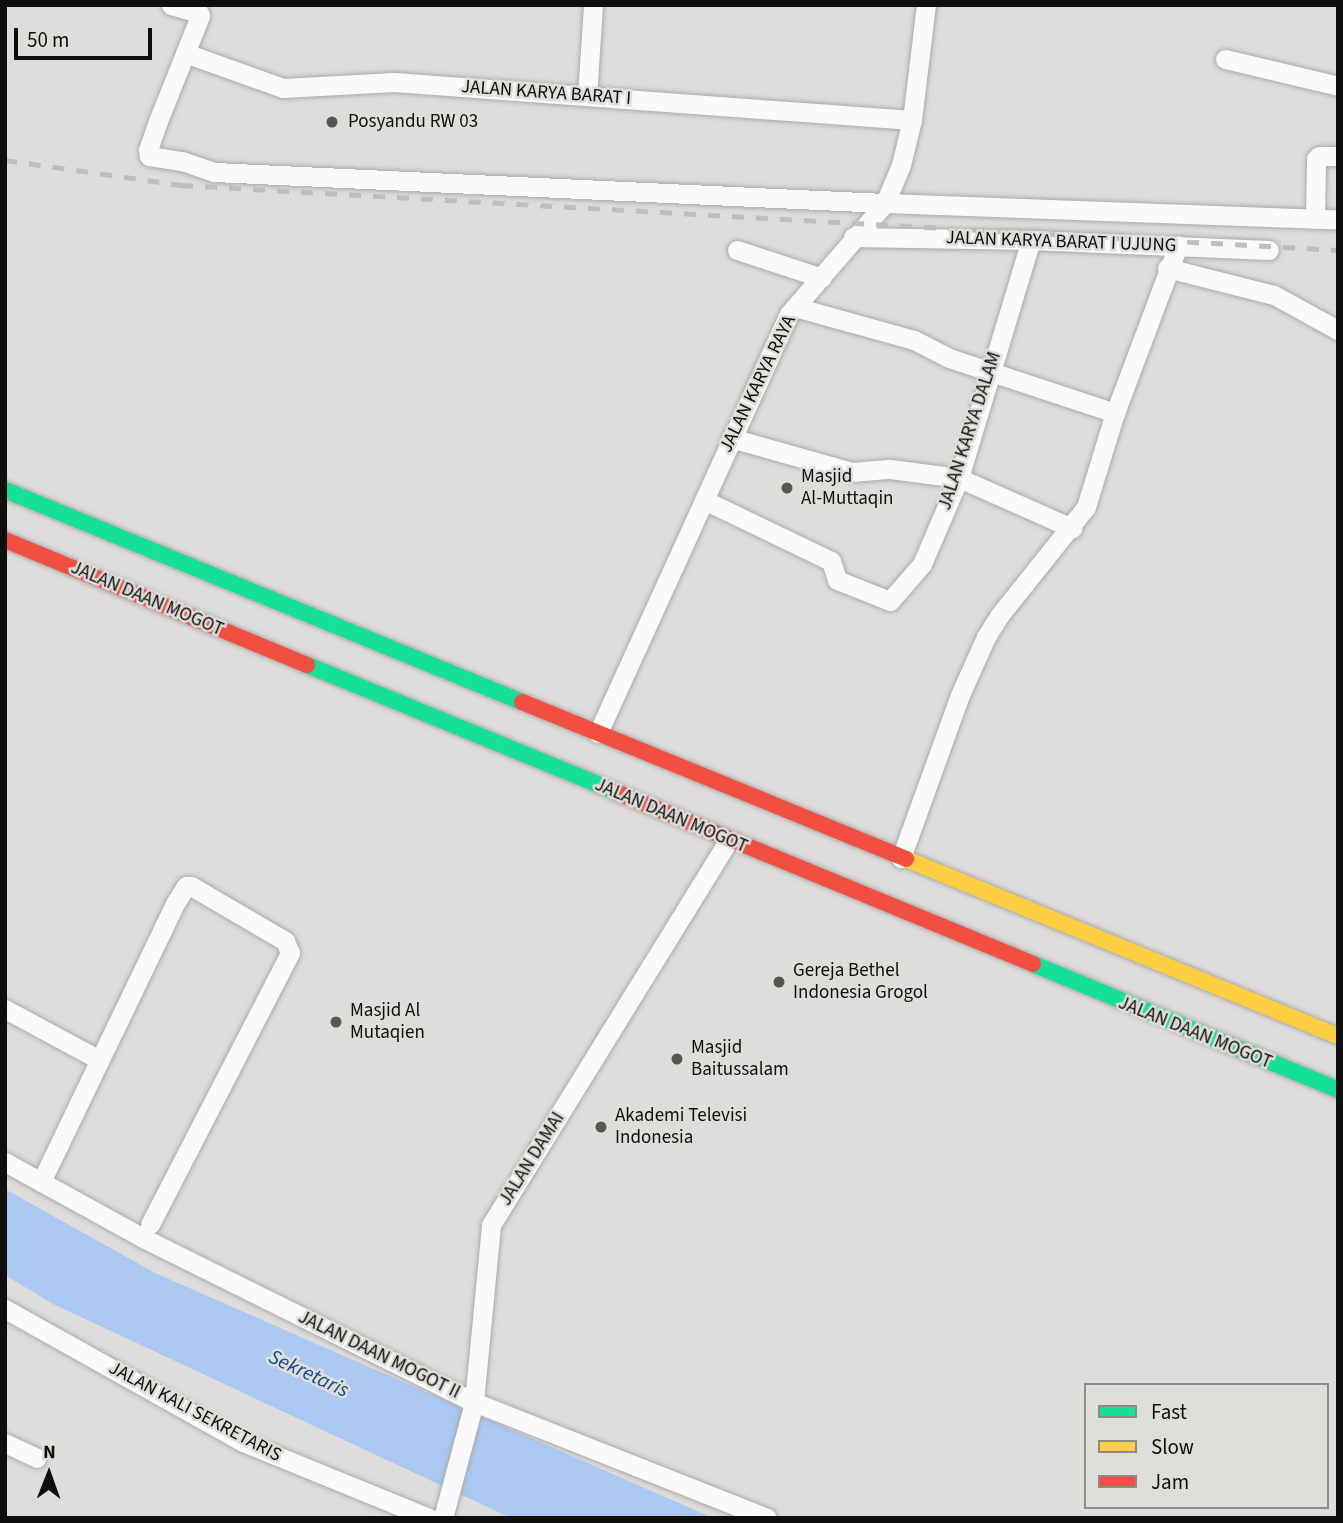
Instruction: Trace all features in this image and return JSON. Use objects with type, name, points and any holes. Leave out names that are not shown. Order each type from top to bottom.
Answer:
[{"type":"highway","points":[[5,490],[901,858],[1217,1006],[1338,1036]]},
{"type":"highway","name":"JALAN DAAN MOGOT","points":[[5,540],[1338,1090]]},
{"type":"highway","points":[[1163,1020],[1177,989]]},
{"type":"highway","points":[[1201,1035],[1217,1006]]},
{"type":"street","points":[[171,5],[200,13],[148,150],[149,156],[182,161],[214,172],[885,203],[1338,220]]},
{"type":"street","points":[[586,96],[593,5]]},
{"type":"street","name":"JALAN KARYA RAYA","points":[[598,733],[731,438],[795,307],[885,203],[901,165],[912,120],[926,5]]},
{"type":"street","name":"JALAN KARYA BARAT I","points":[[185,53],[283,88],[394,82],[912,120]]},
{"type":"street","points":[[1225,59],[1338,86]]},
{"type":"street","points":[[1315,219],[1316,159],[1319,156],[1338,156]]},
{"type":"street","name":"JALAN KARYA BARAT I UJUNG","points":[[853,237],[1031,240],[1269,250]]},
{"type":"street","name":"JALAN KARYA DALAM","points":[[704,500],[831,561],[837,580],[890,601],[922,564],[959,478],[1031,240]]},
{"type":"street","points":[[901,858],[960,695],[986,637],[999,616],[1086,508],[1115,413],[1167,268],[1178,246]]},
{"type":"street","points":[[737,250],[822,278]]},
{"type":"street","points":[[1167,268],[1274,295],[1338,330]]},
{"type":"street","points":[[795,307],[914,340],[989,372],[1115,413]]},
{"type":"street","points":[[731,438],[852,472],[890,469],[959,478],[1072,528]]},
{"type":"street","name":"JALAN DAMAI","points":[[440,1514],[473,1406],[491,1225],[729,840]]},
{"type":"street","points":[[41,1182],[98,1059],[186,886],[288,944],[289,958],[150,1224]]},
{"type":"street","points":[[5,1009],[98,1059]]},
{"type":"street","name":"JALAN DAAN MOGOT II","points":[[5,1162],[143,1238],[473,1406],[766,1518]]},
{"type":"street","name":"JALAN KALI SEKRETARIS","points":[[5,1309],[243,1442],[440,1514]]},
{"type":"street","points":[[5,1443],[37,1458]]},
{"type":"water","name":"Sekretaris","points":[[5,1189],[155,1273],[713,1518],[511,1518],[53,1304],[5,1275]]},
{"type":"railway","points":[[5,160],[181,185],[1338,250]]},
{"type":"traffic: fast","points":[[5,490],[522,702]]},
{"type":"traffic: fast","points":[[307,665],[616,792]]},
{"type":"traffic: fast","points":[[1033,964],[1338,1090]]},
{"type":"traffic: slow","points":[[906,859],[1338,1036]]},
{"type":"traffic: jam","points":[[5,540],[307,665]]},
{"type":"traffic: jam","points":[[522,702],[906,859]]},
{"type":"traffic: jam","points":[[616,792],[1033,964]]},
{"type":"place","name":"Posyandu RW 03","points":[[332,122]]},
{"type":"place","name":"Masjid Al-Muttaqin","points":[[787,488]]},
{"type":"place","name":"Gereja Bethel Indonesia Grogol","points":[[779,982]]},
{"type":"place","name":"Masjid Al Mutaqien","points":[[336,1022]]},
{"type":"place","name":"Masjid Baitussalam","points":[[677,1059]]},
{"type":"place","name":"Akademi Televisi Indonesia","points":[[601,1127]]}]
